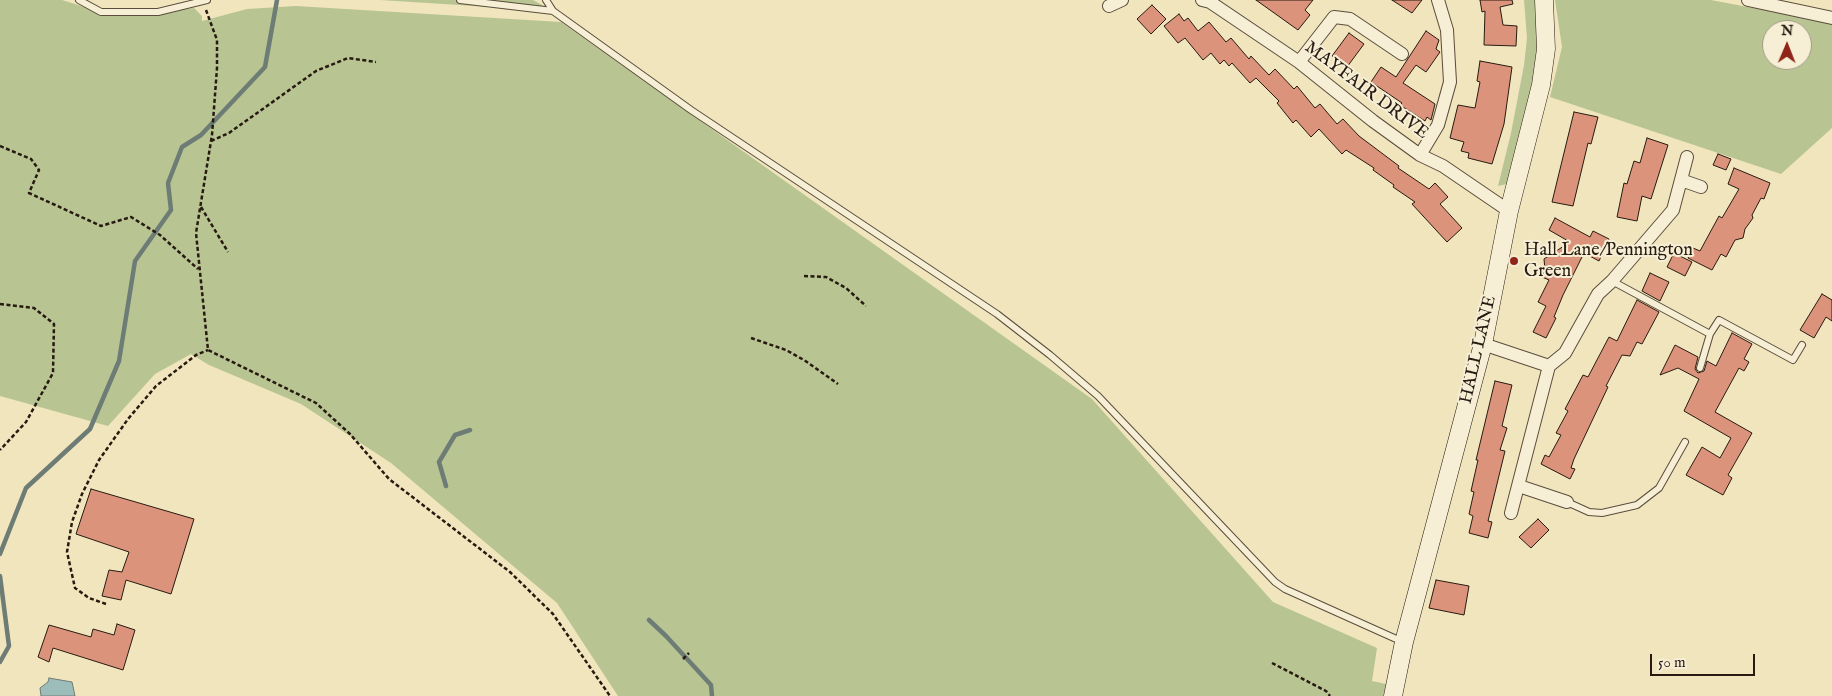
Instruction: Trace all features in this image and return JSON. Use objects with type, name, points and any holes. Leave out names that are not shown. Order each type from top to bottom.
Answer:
[{"type":"street","points":[[1109,6],[1122,0]]},
{"type":"street","points":[[1420,155],[1438,125],[1450,82],[1447,30],[1438,0]]},
{"type":"street","name":"HALL LANE","points":[[1393,696],[1404,642],[1482,344],[1509,211],[1541,85],[1546,49],[1544,0]]},
{"type":"street","points":[[1748,0],[1832,18]]},
{"type":"street","name":"MAYFAIR DRIVE","points":[[1208,1],[1300,62],[1366,116],[1420,155],[1443,166],[1509,211]]},
{"type":"street","points":[[1300,62],[1334,17],[1350,19],[1402,54]]},
{"type":"street","points":[[1511,514],[1549,366],[1565,353],[1598,294],[1612,281],[1673,210],[1687,157]]},
{"type":"street","points":[[1681,180],[1701,187]]},
{"type":"street","points":[[1482,344],[1549,366]]},
{"type":"street","points":[[1519,486],[1567,502]]},
{"type":"lane","points":[[80,0],[101,12],[158,12],[205,0]]},
{"type":"lane","points":[[460,0],[553,11]]},
{"type":"lane","points":[[546,0],[553,11],[691,110],[997,314],[1050,355],[1098,396],[1275,582],[1285,589],[1404,642]]},
{"type":"lane","points":[[1612,281],[1710,334]]},
{"type":"lane","points":[[1700,368],[1710,334],[1719,320],[1794,360],[1802,345]]},
{"type":"lane","points":[[1567,502],[1589,512],[1602,513],[1637,505],[1659,488],[1685,442]]},
{"type":"path","points":[[205,0],[217,40],[217,68],[211,141],[196,232],[208,350]]},
{"type":"path","points":[[211,141],[229,133],[316,71],[348,58],[376,62]]},
{"type":"path","points":[[0,146],[31,159],[39,170],[29,193],[101,226],[131,217],[160,235],[200,270]]},
{"type":"path","points":[[201,206],[228,252]]},
{"type":"path","points":[[804,276],[826,277],[846,288],[866,306]]},
{"type":"path","points":[[0,304],[34,308],[54,324],[53,373],[26,422],[0,450]]},
{"type":"path","points":[[750,338],[798,357],[838,384]]},
{"type":"path","points":[[106,604],[88,598],[75,588],[67,552],[72,522],[82,494],[99,460],[128,419],[151,392],[183,364],[208,350]]},
{"type":"path","points":[[208,350],[316,403],[350,434],[389,479],[510,572],[546,608],[610,696]]},
{"type":"path","points":[[683,660],[689,653]]},
{"type":"path","points":[[1272,663],[1326,691],[1330,696]]},
{"type":"green space","points":[[0,0],[62,0],[101,12],[158,12],[194,8],[202,16],[202,21],[247,9],[296,6],[561,22],[1092,399],[1273,602],[1377,648],[1372,681],[1386,684],[1383,696],[618,696],[557,603],[391,463],[301,404],[209,365],[191,354],[155,374],[108,426],[0,396]]},
{"type":"green space","points":[[380,0],[533,0],[553,11]]},
{"type":"green space","points":[[1524,0],[1537,0],[1539,40],[1536,70],[1512,179],[1507,184],[1498,186],[1511,133],[1524,65],[1527,38]]},
{"type":"green space","points":[[1555,0],[1711,0],[1832,23],[1832,128],[1781,174],[1550,97],[1562,47]]},
{"type":"water","points":[[49,678],[72,682],[75,696],[41,696],[40,688],[48,682]]},
{"type":"building","points":[[1256,0],[1313,0],[1305,10],[1310,15],[1298,30]]},
{"type":"building","points":[[1392,0],[1422,0],[1412,13]]},
{"type":"building","points":[[1480,0],[1512,0],[1513,4],[1500,7],[1503,25],[1517,26],[1516,46],[1484,45],[1485,11],[1482,12]]},
{"type":"building","points":[[1152,5],[1166,19],[1151,34],[1137,19]]},
{"type":"building","points":[[1179,14],[1184,21],[1188,18],[1198,31],[1209,22],[1226,42],[1231,38],[1249,59],[1251,56],[1269,75],[1275,69],[1294,89],[1297,86],[1315,108],[1320,104],[1337,124],[1343,119],[1359,136],[1399,166],[1398,168],[1429,189],[1435,183],[1448,197],[1440,204],[1462,228],[1447,242],[1412,204],[1415,202],[1393,187],[1394,185],[1373,170],[1374,168],[1346,150],[1342,154],[1319,129],[1311,137],[1296,120],[1293,123],[1277,103],[1279,101],[1256,78],[1250,83],[1232,63],[1229,66],[1224,60],[1220,64],[1211,53],[1203,60],[1185,38],[1178,43],[1164,26]]},
{"type":"building","points":[[1426,31],[1439,40],[1436,49],[1440,52],[1426,72],[1416,65],[1403,83],[1435,104],[1431,120],[1427,117],[1425,121],[1400,105],[1402,103],[1371,82],[1381,67],[1396,77]]},
{"type":"building","points":[[1349,33],[1364,44],[1347,67],[1332,56]]},
{"type":"building","points":[[1480,61],[1512,67],[1504,124],[1492,164],[1468,158],[1469,153],[1461,151],[1464,142],[1450,138],[1458,105],[1475,108],[1480,82],[1477,81]]},
{"type":"building","points":[[1574,112],[1598,117],[1591,144],[1588,143],[1573,206],[1552,202]]},
{"type":"building","points":[[1647,138],[1668,145],[1651,199],[1642,196],[1637,221],[1617,217],[1624,183],[1627,184],[1634,161],[1640,163]]},
{"type":"building","points":[[1718,154],[1731,159],[1726,170],[1713,165]]},
{"type":"building","points":[[1734,168],[1770,183],[1764,199],[1761,198],[1752,215],[1753,218],[1745,229],[1743,238],[1735,240],[1726,257],[1721,254],[1712,270],[1688,258],[1693,248],[1700,251],[1719,216],[1722,218],[1739,189],[1728,184]]},
{"type":"building","points":[[1555,218],[1590,237],[1593,231],[1609,239],[1599,261],[1584,253],[1563,295],[1554,317],[1556,318],[1546,338],[1533,332],[1546,306],[1538,302],[1549,280],[1542,277],[1545,270],[1544,259],[1570,242],[1549,230]]},
{"type":"building","points":[[1674,253],[1692,262],[1685,276],[1667,267]]},
{"type":"building","points":[[1650,273],[1669,282],[1660,301],[1642,291]]},
{"type":"building","points":[[1822,294],[1832,300],[1832,321],[1826,317],[1814,338],[1800,330]]},
{"type":"building","points":[[1637,300],[1659,312],[1642,344],[1637,342],[1630,356],[1622,355],[1606,386],[1608,387],[1574,459],[1571,468],[1575,469],[1570,479],[1541,464],[1545,455],[1549,457],[1561,435],[1556,433],[1568,411],[1565,409],[1583,375],[1588,377],[1609,337],[1617,341]]},
{"type":"building","points":[[1732,333],[1752,344],[1744,359],[1749,362],[1744,371],[1739,368],[1715,412],[1752,433],[1728,475],[1732,478],[1723,495],[1686,475],[1702,447],[1720,458],[1731,438],[1684,411],[1699,379],[1678,368],[1660,375],[1675,345],[1698,357],[1695,369],[1698,373],[1704,371],[1707,361],[1716,366]]},
{"type":"building","points":[[1495,381],[1512,385],[1502,426],[1507,428],[1500,450],[1505,451],[1488,521],[1492,522],[1488,538],[1469,533],[1473,516],[1469,514],[1474,492],[1471,491],[1478,460],[1476,460]]},
{"type":"building","points":[[91,489],[194,519],[171,594],[126,580],[121,600],[102,596],[109,570],[122,572],[129,552],[76,534]]},
{"type":"building","points":[[1538,519],[1549,530],[1531,548],[1519,537]]},
{"type":"building","points":[[1436,580],[1469,586],[1464,615],[1429,608]]},
{"type":"building","points":[[117,624],[135,630],[123,670],[53,648],[49,662],[38,657],[49,625],[91,637],[93,629],[114,635]]},
{"type":"waterway","points":[[0,554],[26,488],[90,429],[119,361],[135,261],[171,210],[168,183],[182,147],[201,135],[265,67],[277,0]]},
{"type":"waterway","points":[[446,486],[439,462],[455,435],[470,430]]},
{"type":"waterway","points":[[0,576],[9,646],[0,662]]},
{"type":"waterway","points":[[649,620],[711,685],[712,696]]},
{"type":"place","name":"Hall Lane/Pennington Green","points":[[1514,261]]}]
